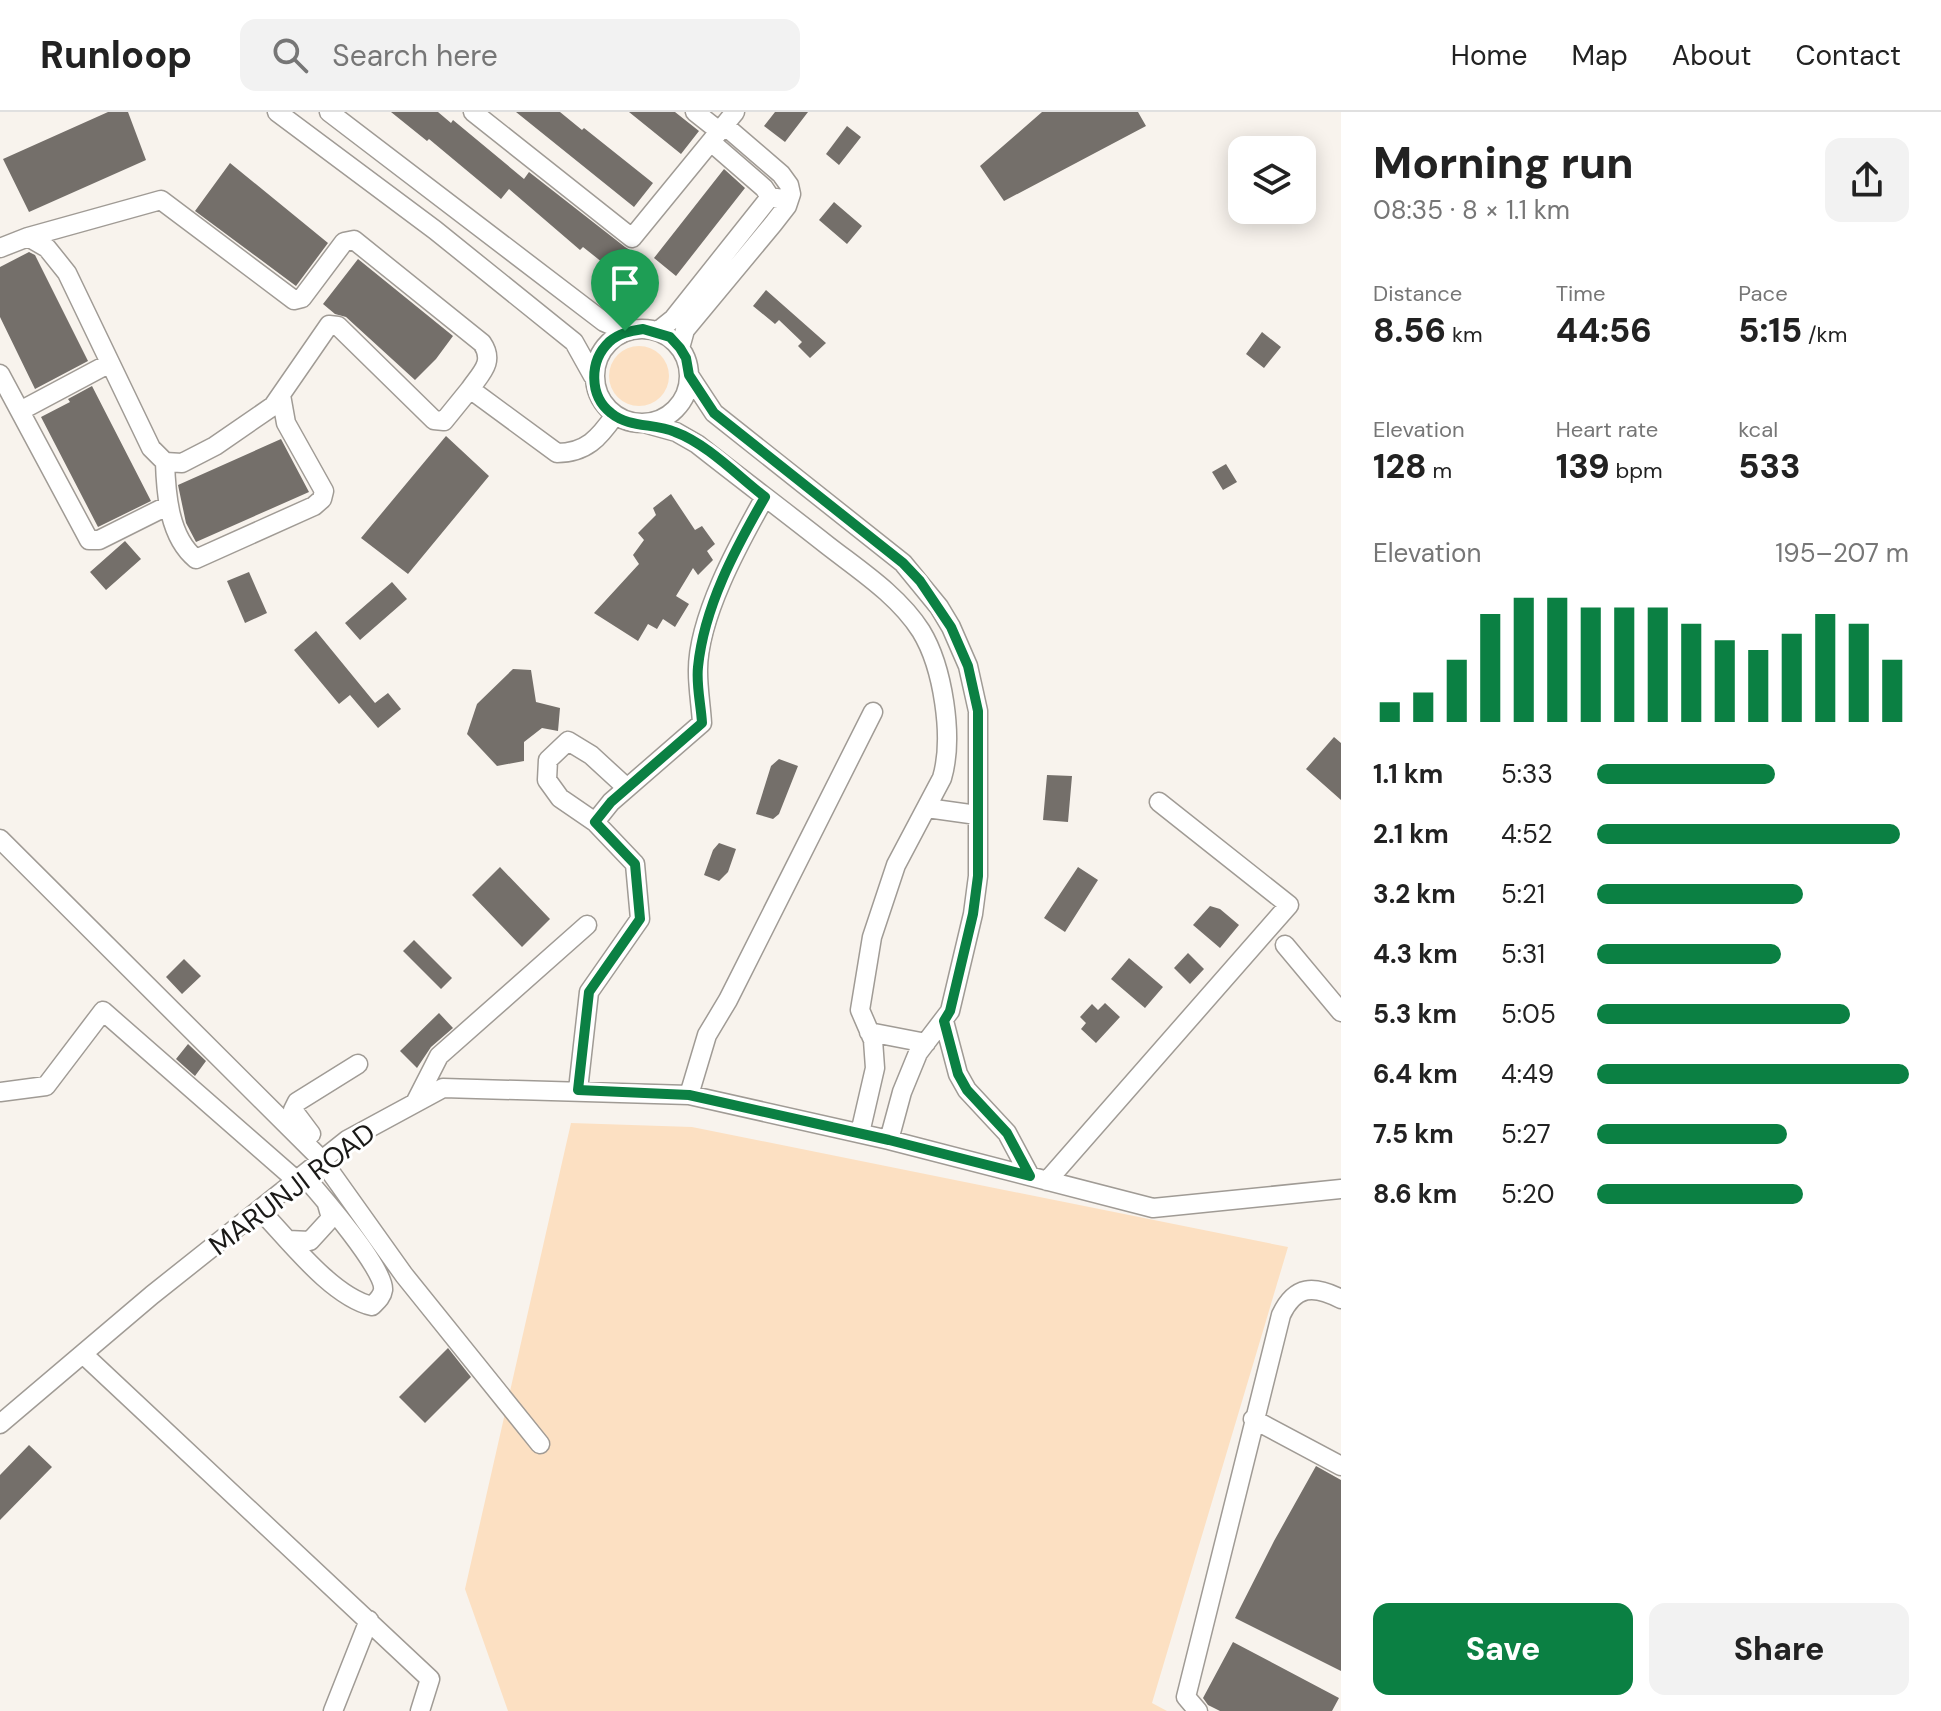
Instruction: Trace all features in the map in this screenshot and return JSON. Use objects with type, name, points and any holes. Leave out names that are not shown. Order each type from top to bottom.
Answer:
[{"type":"street","points":[[277,112],[435,230],[574,342],[593,376],[597,396],[615,415],[627,423],[647,424],[676,432],[697,444],[882,588],[920,630],[939,678],[948,743],[942,778],[896,865],[872,937],[860,1010],[873,1040],[875,1068],[860,1133]]},
{"type":"street","points":[[329,112],[604,322],[625,331]]},
{"type":"street","points":[[473,112],[632,238],[722,127]]},
{"type":"street","points":[[695,112],[722,127],[764,188],[779,199]]},
{"type":"street","points":[[658,331],[673,319],[779,199]]},
{"type":"street","points":[[680,348],[685,330],[758,244],[779,199]]},
{"type":"street","points":[[0,248],[28,237],[161,200],[294,300],[302,298],[344,242],[354,240],[482,343],[488,352],[489,362],[444,421],[434,420],[338,326],[329,325],[273,406],[215,446],[182,463],[165,462],[151,448],[67,273],[47,248],[28,237]]},
{"type":"street","points":[[593,376],[598,357],[609,342],[625,331],[643,329],[670,337],[686,358],[689,375],[684,398],[669,416],[647,424]]},
{"type":"street","points":[[20,411],[110,363]]},
{"type":"street","points":[[0,374],[89,540],[99,540],[167,506]]},
{"type":"street","points":[[689,375],[714,413],[903,563],[939,607],[968,666],[978,711],[978,876],[973,914],[950,1011],[918,1053],[902,1092],[889,1140]]},
{"type":"street","points":[[470,389],[557,453],[575,453],[601,435],[615,415]]},
{"type":"street","points":[[165,462],[167,506],[188,552],[196,559],[314,506],[322,499],[324,491],[286,423],[281,395]]},
{"type":"street","points":[[595,822],[611,802],[702,723],[697,670],[708,617],[743,536],[765,497]]},
{"type":"street","points":[[689,1095],[707,1035],[728,1000],[873,712]]},
{"type":"street","points":[[578,1090],[589,992],[640,919],[635,864],[595,822],[560,798],[547,780],[548,760],[568,741],[591,755],[627,788]]},
{"type":"street","points":[[944,1021],[958,1074],[967,1090],[1007,1133],[1038,1178],[1289,905],[1159,802]]},
{"type":"street","points":[[927,808],[977,815]]},
{"type":"street","points":[[0,839],[326,1157]]},
{"type":"street","points":[[415,1103],[439,1056],[587,925]]},
{"type":"street","points":[[1285,945],[1341,1012]]},
{"type":"street","points":[[0,1092],[46,1086],[103,1011],[327,1204],[380,1276],[384,1288],[380,1298],[372,1306],[356,1302],[260,1210]]},
{"type":"street","points":[[869,1032],[926,1043]]},
{"type":"street","points":[[358,1064],[297,1102],[293,1110],[404,1275],[540,1444]]},
{"type":"street","name":"MARUNJI ROAD","points":[[0,1424],[347,1140],[443,1088],[689,1095],[889,1140],[1153,1208],[1341,1189]]},
{"type":"street","points":[[288,1240],[310,1241],[322,1231],[331,1218],[327,1204]]},
{"type":"street","points":[[1198,1711],[1186,1697],[1281,1315],[1287,1301],[1296,1293],[1325,1291],[1341,1299]]},
{"type":"street","points":[[83,1354],[430,1679],[420,1711]]},
{"type":"street","points":[[1253,1419],[1341,1466]]},
{"type":"street","points":[[333,1711],[369,1620]]},
{"type":"shaded area","points":[[639,346],[650,348],[660,355],[667,365],[667,387],[660,397],[650,404],[639,406],[628,404],[618,397],[611,387],[609,376],[611,365],[618,355],[628,348]]},
{"type":"shaded area","points":[[571,1123],[692,1127],[1288,1247],[1152,1703],[1167,1711],[508,1711],[465,1589]]},
{"type":"building","points":[[108,112],[128,112],[146,160],[29,212],[3,159]]},
{"type":"building","points":[[391,112],[438,112],[451,123],[453,120],[524,179],[529,172],[640,256],[622,278],[583,247],[580,250],[509,189],[501,199]]},
{"type":"building","points":[[516,112],[560,112],[653,183],[634,207]]},
{"type":"building","points":[[629,112],[675,112],[699,131],[681,154]]},
{"type":"building","points":[[775,112],[808,112],[785,142],[764,126]]},
{"type":"building","points":[[1042,112],[1138,112],[1146,126],[1004,201],[980,166]]},
{"type":"building","points":[[847,126],[861,137],[839,165],[826,154]]},
{"type":"building","points":[[230,163],[328,243],[296,286],[195,211]]},
{"type":"building","points":[[724,169],[745,188],[676,276],[654,258]]},
{"type":"building","points":[[834,202],[862,226],[847,244],[819,220]]},
{"type":"building","points":[[29,252],[35,255],[88,361],[35,389],[0,317],[0,267]]},
{"type":"building","points":[[358,259],[453,336],[415,380],[346,317],[335,314],[323,304]]},
{"type":"building","points":[[766,290],[826,343],[810,358],[798,346],[802,342],[779,320],[775,324],[753,306]]},
{"type":"building","points":[[1262,332],[1281,347],[1264,368],[1246,354]]},
{"type":"building","points":[[92,386],[151,501],[98,527],[41,417]]},
{"type":"building","points":[[446,436],[489,476],[408,574],[361,538]]},
{"type":"building","points":[[281,439],[309,492],[196,542],[186,523],[178,485]]},
{"type":"building","points":[[1226,464],[1237,482],[1223,490],[1212,472]]},
{"type":"building","points":[[671,494],[695,530],[702,526],[715,544],[707,551],[713,560],[698,575],[693,568],[676,596],[689,604],[675,627],[663,619],[657,629],[648,624],[638,641],[594,613],[639,564],[633,555],[644,540],[638,533],[656,515],[653,508]]},
{"type":"building","points":[[125,541],[141,559],[106,590],[90,572]]},
{"type":"building","points":[[249,572],[267,613],[245,623],[227,581]]},
{"type":"building","points":[[392,582],[407,599],[360,640],[345,623]]},
{"type":"building","points":[[316,631],[375,703],[388,693],[401,709],[378,728],[350,695],[339,704],[294,650]]},
{"type":"building","points":[[513,669],[531,670],[536,702],[560,708],[558,731],[542,728],[524,742],[524,761],[497,766],[467,734],[477,704]]},
{"type":"building","points":[[1334,737],[1341,743],[1341,800],[1306,769]]},
{"type":"building","points":[[779,759],[798,766],[779,814],[773,819],[756,814],[771,766]]},
{"type":"building","points":[[1047,775],[1072,776],[1068,822],[1043,820]]},
{"type":"building","points":[[719,843],[736,849],[728,872],[719,881],[704,875],[713,850]]},
{"type":"building","points":[[500,867],[550,919],[522,947],[472,895]]},
{"type":"building","points":[[1078,867],[1098,880],[1065,932],[1044,918]]},
{"type":"building","points":[[1210,906],[1220,909],[1239,925],[1220,948],[1193,925]]},
{"type":"building","points":[[414,940],[452,978],[441,989],[403,951]]},
{"type":"building","points":[[1188,953],[1204,969],[1190,984],[1174,968]]},
{"type":"building","points":[[1129,958],[1163,987],[1145,1008],[1111,979]]},
{"type":"building","points":[[184,959],[201,976],[182,994],[166,977]]},
{"type":"building","points":[[1105,1003],[1120,1017],[1096,1043],[1081,1029],[1086,1023],[1080,1017],[1092,1004],[1098,1010]]},
{"type":"building","points":[[439,1013],[453,1028],[431,1047],[417,1068],[400,1051]]},
{"type":"building","points":[[188,1044],[206,1061],[195,1076],[176,1059]]},
{"type":"building","points":[[448,1348],[471,1377],[425,1423],[399,1397]]},
{"type":"building","points":[[29,1445],[52,1467],[0,1520],[0,1475]]},
{"type":"building","points":[[1316,1466],[1341,1480],[1341,1671],[1235,1618]]},
{"type":"building","points":[[1233,1642],[1339,1698],[1332,1711],[1220,1711],[1208,1705],[1203,1698]]},
{"type":"route","points":[[625,331],[658,331],[670,337],[686,358],[689,375],[714,413],[903,563],[920,581],[951,627],[968,666],[978,711],[978,876],[973,914],[950,1011],[944,1021],[958,1074],[967,1090],[1007,1133],[1030,1176],[889,1140],[689,1095],[578,1090],[589,992],[640,919],[635,864],[595,822],[611,802],[702,723],[697,670],[708,617],[743,536],[765,497],[697,444],[676,432],[647,424],[627,423],[609,412],[597,396],[593,376],[598,357],[609,342],[625,331]]}]
